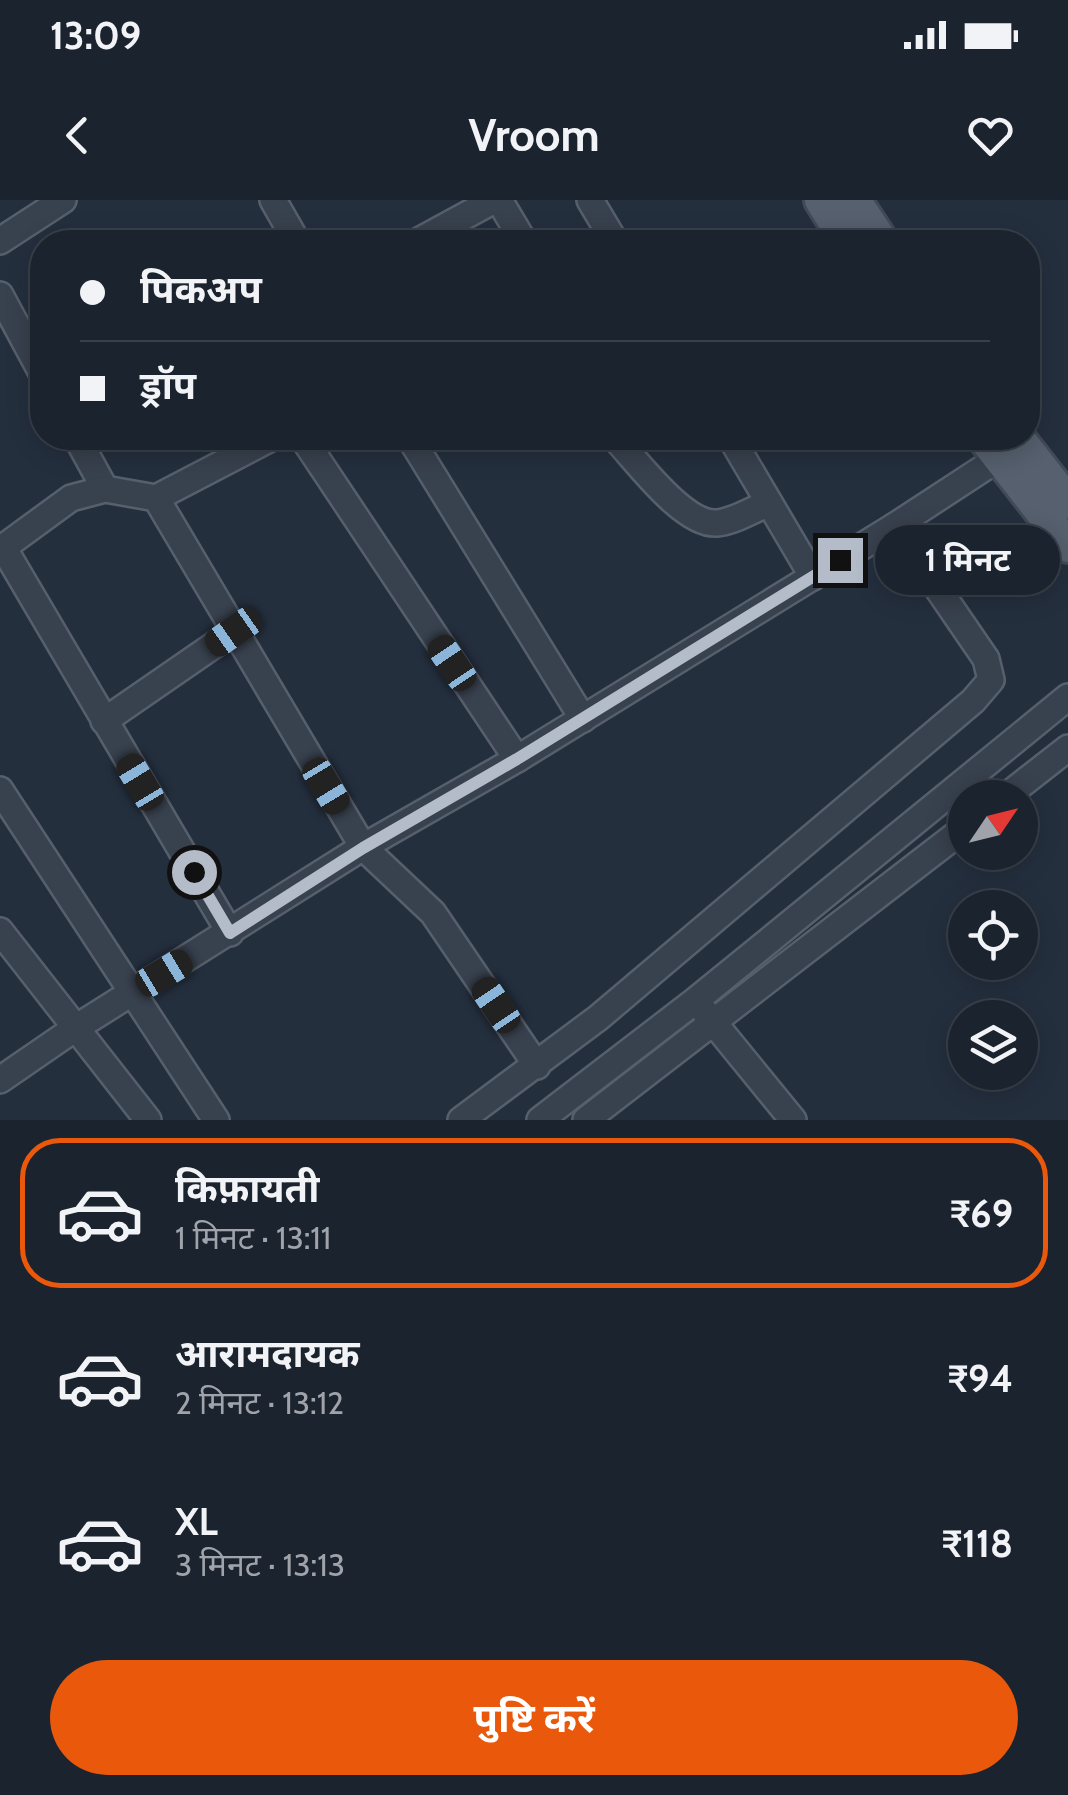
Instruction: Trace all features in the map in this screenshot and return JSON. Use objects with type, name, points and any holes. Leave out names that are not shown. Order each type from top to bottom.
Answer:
[{"type":"main road","points":[[821,200],[840,230]]},
{"type":"main road","points":[[854,200],[874,230]]},
{"type":"main road","points":[[1004,450],[1068,546]]},
{"type":"main road","points":[[1007,450],[1068,502]]},
{"type":"street","points":[[272,200],[290,230]]},
{"type":"street","points":[[440,230],[497,200],[516,230]]},
{"type":"street","points":[[590,200],[608,230]]},
{"type":"street","points":[[0,241],[60,201]]},
{"type":"street","points":[[0,295],[30,351]]},
{"type":"street","points":[[84,450],[105,489]]},
{"type":"street","points":[[230,933],[2,549],[71,498],[105,489],[156,498],[248,450]]},
{"type":"street","points":[[311,450],[517,759]]},
{"type":"street","points":[[417,450],[583,718]]},
{"type":"street","points":[[626,450],[676,504],[696,519],[716,524],[770,503]]},
{"type":"street","points":[[645,450],[676,504]]},
{"type":"street","points":[[737,450],[813,577]]},
{"type":"street","points":[[0,1080],[74,1029],[363,848],[517,759],[895,526],[992,450]]},
{"type":"street","points":[[156,498],[363,848],[434,913],[537,1066]]},
{"type":"street","points":[[461,1120],[598,1018],[973,701],[991,680],[986,659],[895,526]]},
{"type":"street","points":[[104,721],[233,632]]},
{"type":"street","points":[[540,1120],[695,1001],[1068,697]]},
{"type":"street","points":[[1027,780],[1068,748]]},
{"type":"street","points":[[0,790],[216,1120]]},
{"type":"street","points":[[586,1120],[948,841]]},
{"type":"street","points":[[0,931],[148,1120]]},
{"type":"street","points":[[695,1001],[793,1120]]},
{"type":"route","points":[[194,872],[230,933],[363,848],[517,759],[840,560]]}]
